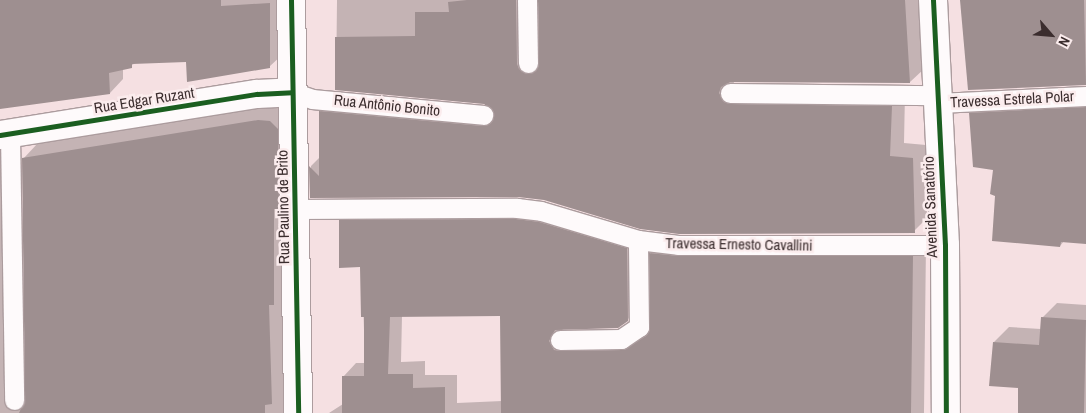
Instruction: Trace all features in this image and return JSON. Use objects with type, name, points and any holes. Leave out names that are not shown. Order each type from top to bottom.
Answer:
[{"type":"street","name":"Rua Paulino de Brito","points":[[291,0],[298,413]]},
{"type":"street","name":"Avenida Sanatório","points":[[933,0],[945,245],[946,413]]},
{"type":"street","name":"Rua Edgar Ruzant","points":[[5,135],[257,94],[292,92]]},
{"type":"lane","points":[[527,0],[528,63]]},
{"type":"lane","name":"Rua Antônio Bonito","points":[[292,92],[312,99],[483,115]]},
{"type":"lane","name":"Travessa Estrela Polar","points":[[730,93],[938,99],[1086,96]]},
{"type":"lane","points":[[5,135],[14,400]]},
{"type":"lane","name":"Travessa Ernesto Cavallini","points":[[296,209],[517,208],[541,211],[638,240],[678,245],[945,245]]},
{"type":"lane","points":[[560,340],[621,339],[639,328],[638,240]]},
{"type":"building","points":[[0,0],[221,0],[221,6],[270,3],[270,68],[187,82],[186,62],[132,64],[132,68],[109,73],[110,94],[0,109]]},
{"type":"building","points":[[516,0],[517,64],[519,69],[528,74],[534,72],[539,63],[538,0],[905,0],[910,83],[730,82],[721,87],[719,93],[724,102],[730,104],[892,106],[890,156],[913,158],[915,233],[679,234],[640,229],[544,200],[518,197],[310,198],[309,166],[319,176],[319,111],[482,126],[492,122],[493,111],[484,104],[335,90],[335,37],[415,36],[415,12],[449,12],[448,2]]},
{"type":"building","points":[[960,0],[1084,0],[1086,85],[968,90]]},
{"type":"building","points":[[1086,107],[1086,244],[1061,242],[1060,247],[992,241],[995,196],[990,194],[993,170],[973,167],[969,113]]},
{"type":"building","points":[[258,120],[270,121],[278,129],[279,209],[274,209],[274,305],[269,305],[272,404],[265,405],[265,413],[19,413],[25,400],[22,158]]},
{"type":"building","points":[[516,219],[539,222],[627,248],[628,321],[618,328],[555,330],[549,341],[554,350],[560,351],[622,350],[646,336],[650,327],[649,253],[678,256],[913,256],[911,413],[501,413],[500,316],[390,317],[388,374],[413,374],[413,388],[445,387],[445,413],[342,413],[342,376],[364,376],[364,317],[361,317],[360,267],[339,268],[339,220]]},
{"type":"building","points":[[1041,317],[1086,320],[1084,413],[1018,413],[1018,388],[989,386],[993,342],[1039,345]]},
{"type":"cycle path","points":[[291,0],[298,413]]},
{"type":"cycle path","points":[[933,0],[945,245],[946,413]]},
{"type":"cycle path","points":[[0,135],[257,94],[292,92]]}]
